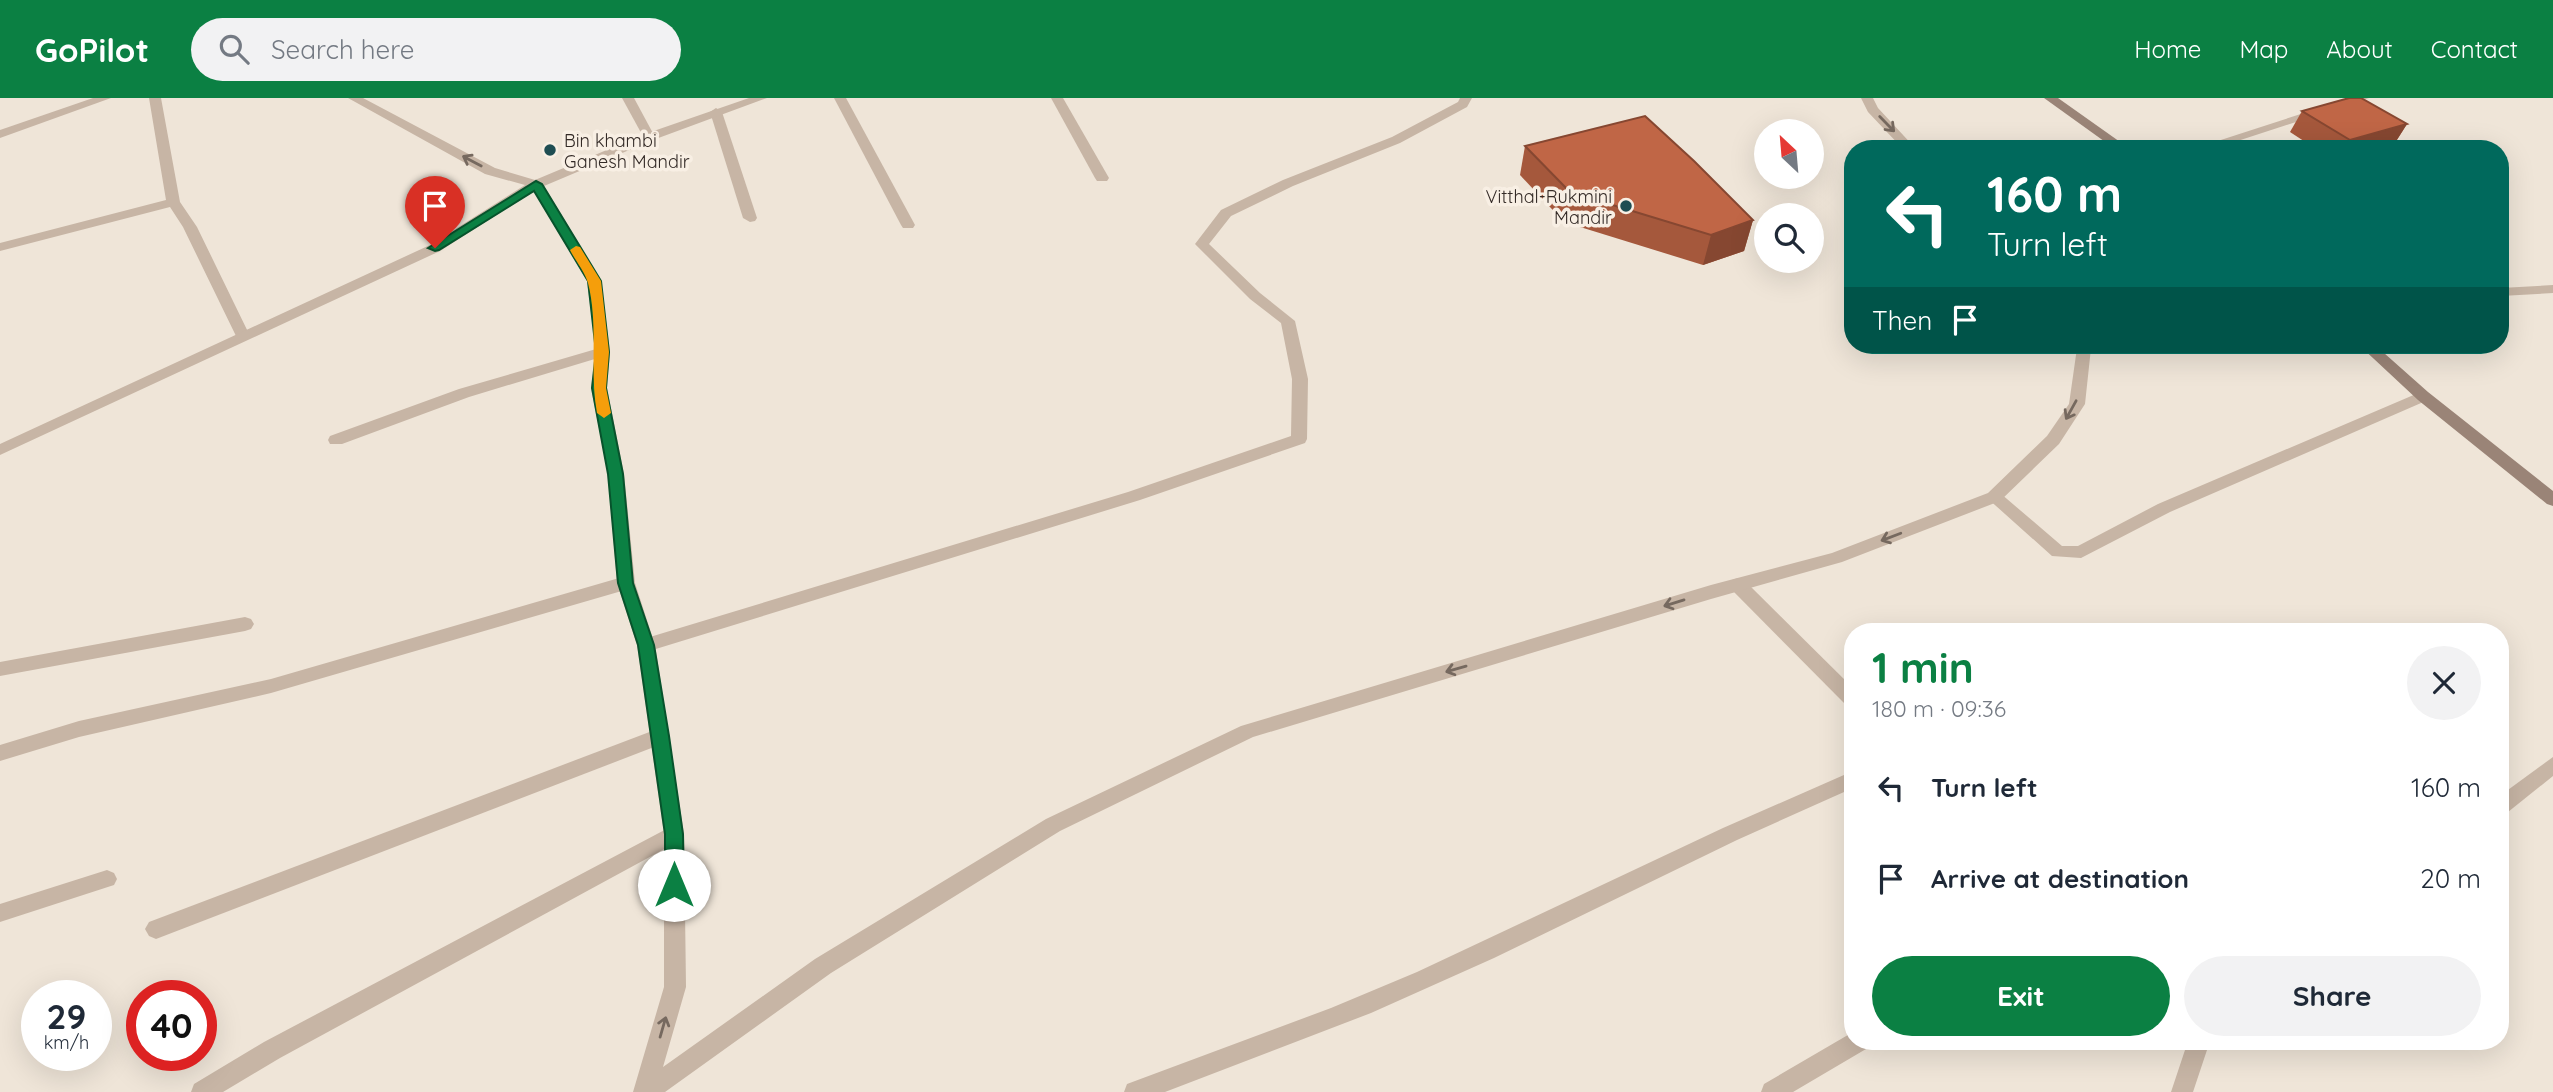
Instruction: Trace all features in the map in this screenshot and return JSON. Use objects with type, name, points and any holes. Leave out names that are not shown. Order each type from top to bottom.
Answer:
[{"type":"main road","points":[[2050,98],[2111,140]]},
{"type":"main road","points":[[2376,354],[2423,396],[2553,500]]},
{"type":"street","points":[[0,134],[105,98]]},
{"type":"street","points":[[155,98],[173,202],[190,227],[243,336]]},
{"type":"street","points":[[354,98],[490,171],[536,184],[594,281],[603,352],[599,388],[616,474],[625,583],[646,645],[674,834],[675,987],[645,1092]]},
{"type":"street","points":[[628,98],[649,137]]},
{"type":"street","points":[[0,450],[435,248],[536,184],[649,137],[761,98]]},
{"type":"street","points":[[840,98],[908,225]]},
{"type":"street","points":[[1057,98],[1102,178]]},
{"type":"street","points":[[646,645],[1134,496],[1299,439],[1300,379],[1288,321],[1255,296],[1202,244],[1226,213],[1288,183],[1396,140],[1462,104],[1466,98]]},
{"type":"street","points":[[1867,98],[1872,109],[1901,140]]},
{"type":"street","points":[[2228,140],[2363,98]]},
{"type":"street","points":[[716,112],[750,218]]},
{"type":"street","points":[[0,247],[173,202]]},
{"type":"street","points":[[2509,292],[2553,289]]},
{"type":"street","points":[[336,440],[464,393],[603,352]]},
{"type":"street","points":[[645,1092],[823,966],[1053,825],[1248,731],[1836,558],[1994,497],[2053,440],[2077,404],[2083,354]]},
{"type":"street","points":[[1994,497],[2058,552],[2081,552],[2164,508],[2423,396]]},
{"type":"street","points":[[0,752],[79,729],[271,685],[625,583]]},
{"type":"street","points":[[1738,585],[1844,691]]},
{"type":"street","points":[[0,669],[245,624]]},
{"type":"street","points":[[156,929],[660,736]]},
{"type":"street","points":[[2509,800],[2553,765]]},
{"type":"street","points":[[1135,1092],[1362,1006],[1592,902],[1774,813],[1844,783]]},
{"type":"street","points":[[202,1092],[272,1050],[674,834]]},
{"type":"street","points":[[0,913],[107,879]]},
{"type":"street","points":[[1772,1092],[1844,1049]]},
{"type":"street","points":[[2182,1092],[2196,1050]]},
{"type":"building","points":[[2349,98],[2361,98],[2407,124],[2350,140],[2302,111]]},
{"type":"building","points":[[1645,116],[1753,220],[1711,235],[1570,192],[1525,146]]},
{"type":"slow traffic","points":[[576,250],[594,281],[603,352],[599,388],[604,413]]},
{"type":"place","name":"Bin khambi Ganesh Mandir","points":[[550,150]]},
{"type":"place","name":"Vitthal-Rukmini Mandir","points":[[1626,206]]},
{"type":"route","points":[[435,248],[536,184],[594,281],[603,352],[599,388],[616,474],[625,583],[646,645],[660,736],[674,834],[674,885]]}]
